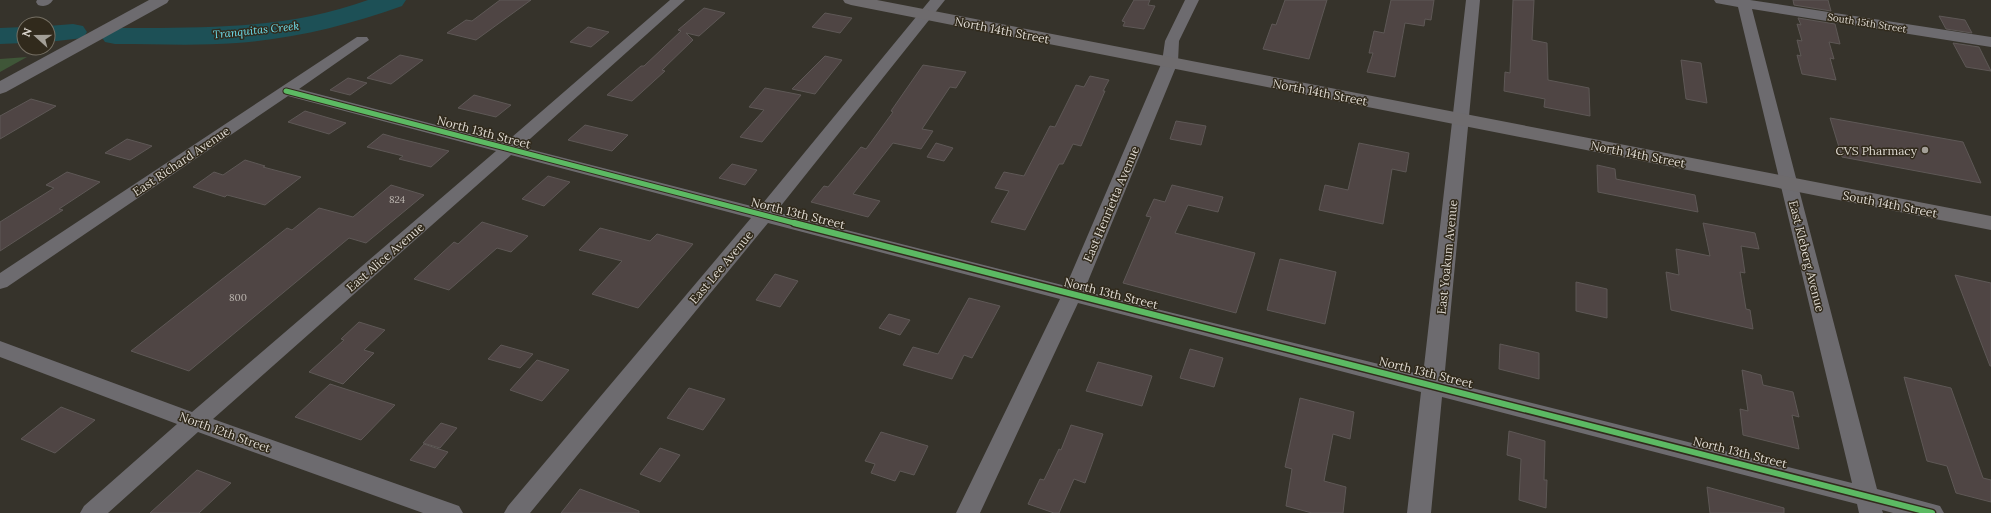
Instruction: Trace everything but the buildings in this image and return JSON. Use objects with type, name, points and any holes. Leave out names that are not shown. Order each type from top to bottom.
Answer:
[{"type":"main road","name":"North 14th Street","points":[[851,0],[932,7],[1170,62],[1789,184]]},
{"type":"main road","name":"South 14th Street","points":[[1789,184],[1991,223]]},
{"type":"street","points":[[0,88],[161,0]]},
{"type":"street","name":"East Alice Avenue","points":[[92,513],[509,150],[678,0]]},
{"type":"street","name":"East Henrietta Avenue","points":[[968,513],[1072,295],[1170,62],[1172,42],[1192,0]]},
{"type":"street","name":"East Yoakum Avenue","points":[[1419,513],[1434,385],[1473,0]]},
{"type":"street","name":"South 15th Street","points":[[1721,0],[1743,2],[1991,42]]},
{"type":"street","name":"East Kleberg Avenue","points":[[1743,2],[1869,505]]},
{"type":"street","name":"East Lee Avenue","points":[[516,513],[764,216],[932,7]]},
{"type":"street","name":"East Richard Avenue","points":[[0,282],[362,40]]},
{"type":"street","name":"North 13th Street","points":[[286,91],[1072,295],[1434,385],[1869,505],[1932,513]]},
{"type":"street","name":"North 12th Street","points":[[0,349],[195,422],[451,513]]},
{"type":"green space","points":[[27,57],[0,72],[0,59]]},
{"type":"waterway","name":"Tranquitas Creek","points":[[115,36],[176,37],[258,33],[317,23],[355,13],[393,0]]},
{"type":"waterway","name":"Tranquitas Creek","points":[[56,33],[73,32]]},
{"type":"waterway","name":"Tranquitas Creek","points":[[0,36],[16,35]]},
{"type":"cycle path","points":[[286,91],[908,253],[1932,513]]},
{"type":"place","name":"CVS Pharmacy","points":[[1925,150]]}]
